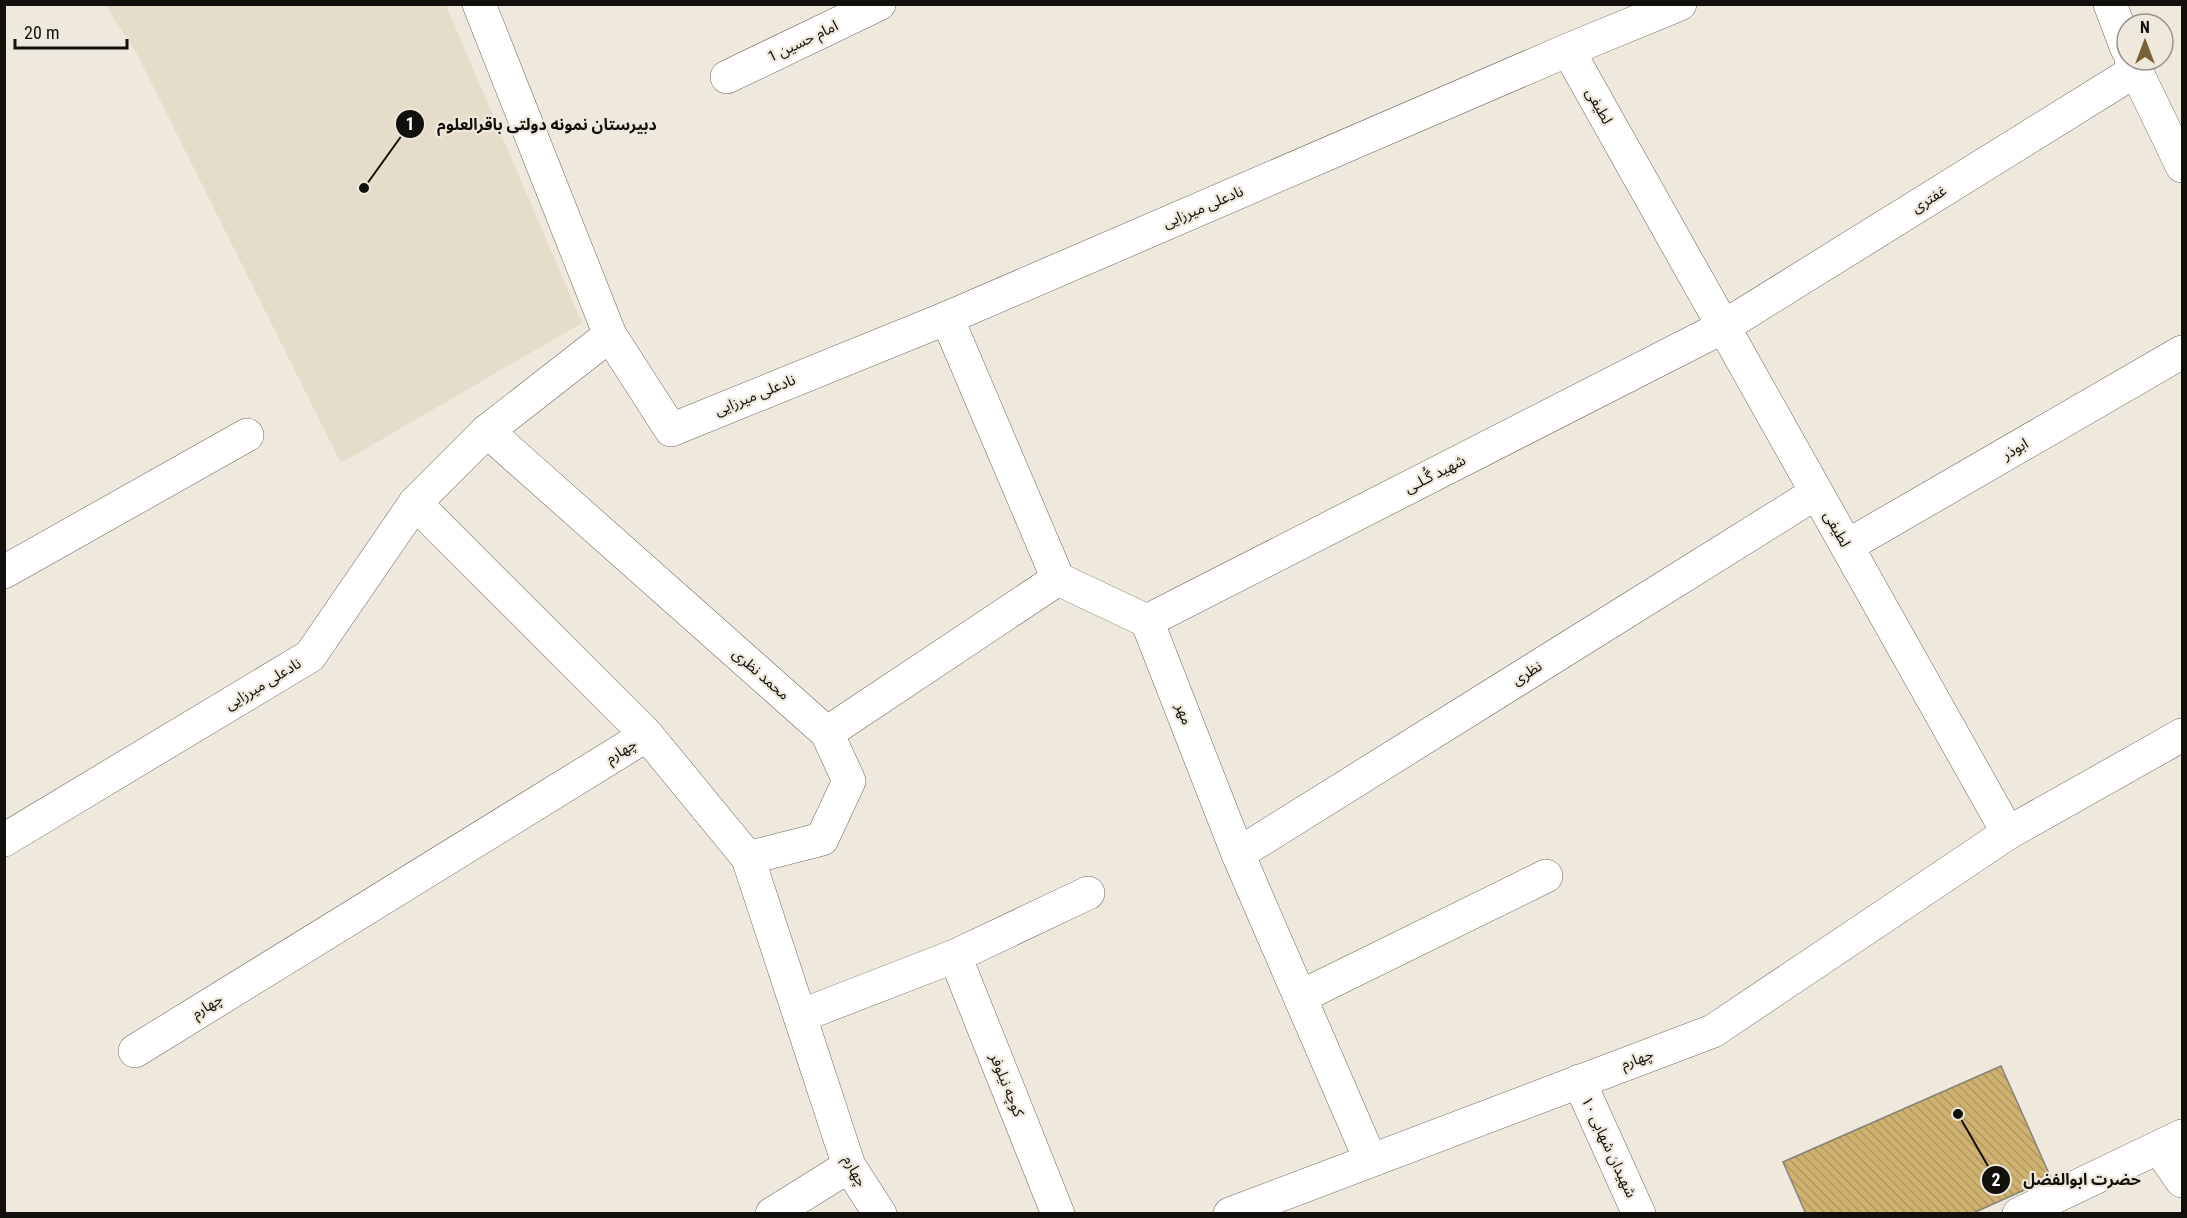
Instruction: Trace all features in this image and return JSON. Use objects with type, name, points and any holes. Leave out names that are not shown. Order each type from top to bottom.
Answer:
[{"type":"street","points":[[479,4],[610,335]]},
{"type":"street","name":"امام حسین 1","points":[[727,77],[879,4]]},
{"type":"street","name":"نادعلی میرزایی","points":[[4,840],[310,656],[415,503],[486,432],[610,335],[670,430],[946,318],[1680,4]]},
{"type":"street","name":"لطیفی","points":[[1568,50],[2008,833]]},
{"type":"street","name":"غفتری","points":[[1723,327],[2115,70]]},
{"type":"street","points":[[2137,72],[2181,160]]},
{"type":"street","points":[[946,318],[1058,579],[1147,621]]},
{"type":"street","name":"شهید گُـلـی","points":[[1147,621],[1723,327]]},
{"type":"street","name":"ابوذر","points":[[1847,546],[2182,352]]},
{"type":"street","name":"محمد نظری","points":[[486,432],[827,733]]},
{"type":"street","points":[[4,572],[247,435]]},
{"type":"street","name":"نظری","points":[[1238,854],[1816,493]]},
{"type":"street","points":[[415,503],[647,735]]},
{"type":"street","points":[[748,858],[822,839],[849,782],[827,733],[1058,579]]},
{"type":"street","name":"مهر","points":[[1147,621],[1238,854],[1370,1159]]},
{"type":"street","name":"چهارم","points":[[135,1051],[647,735],[748,858],[849,1166],[880,1214]]},
{"type":"street","points":[[2008,833],[2182,735]]},
{"type":"street","name":"چهارم","points":[[1230,1214],[1370,1159],[1713,1031],[2008,833]]},
{"type":"street","points":[[1300,997],[1546,876]]},
{"type":"street","points":[[800,1016],[955,956],[1088,893]]},
{"type":"street","name":"کوچه نیلوفر","points":[[955,956],[1058,1214]]},
{"type":"street","name":"شهیدان شهابی ۱۰","points":[[1578,1081],[1639,1214]]},
{"type":"street","points":[[2019,1214],[2171,1142],[2182,1181]]},
{"type":"street","points":[[772,1214],[849,1166]]},
{"type":"shaded area","points":[[105,5],[446,5],[582,323],[341,463],[136,52]]},
{"type":"building","points":[[2001,1066],[2051,1178],[1971,1214],[1806,1214],[1783,1162]]},
{"type":"place","name":"دبیرستان نمونه دولتی باقرالعلوم","points":[[364,188]]},
{"type":"place","name":"حضرت ابوالفضل","points":[[1958,1114]]}]
